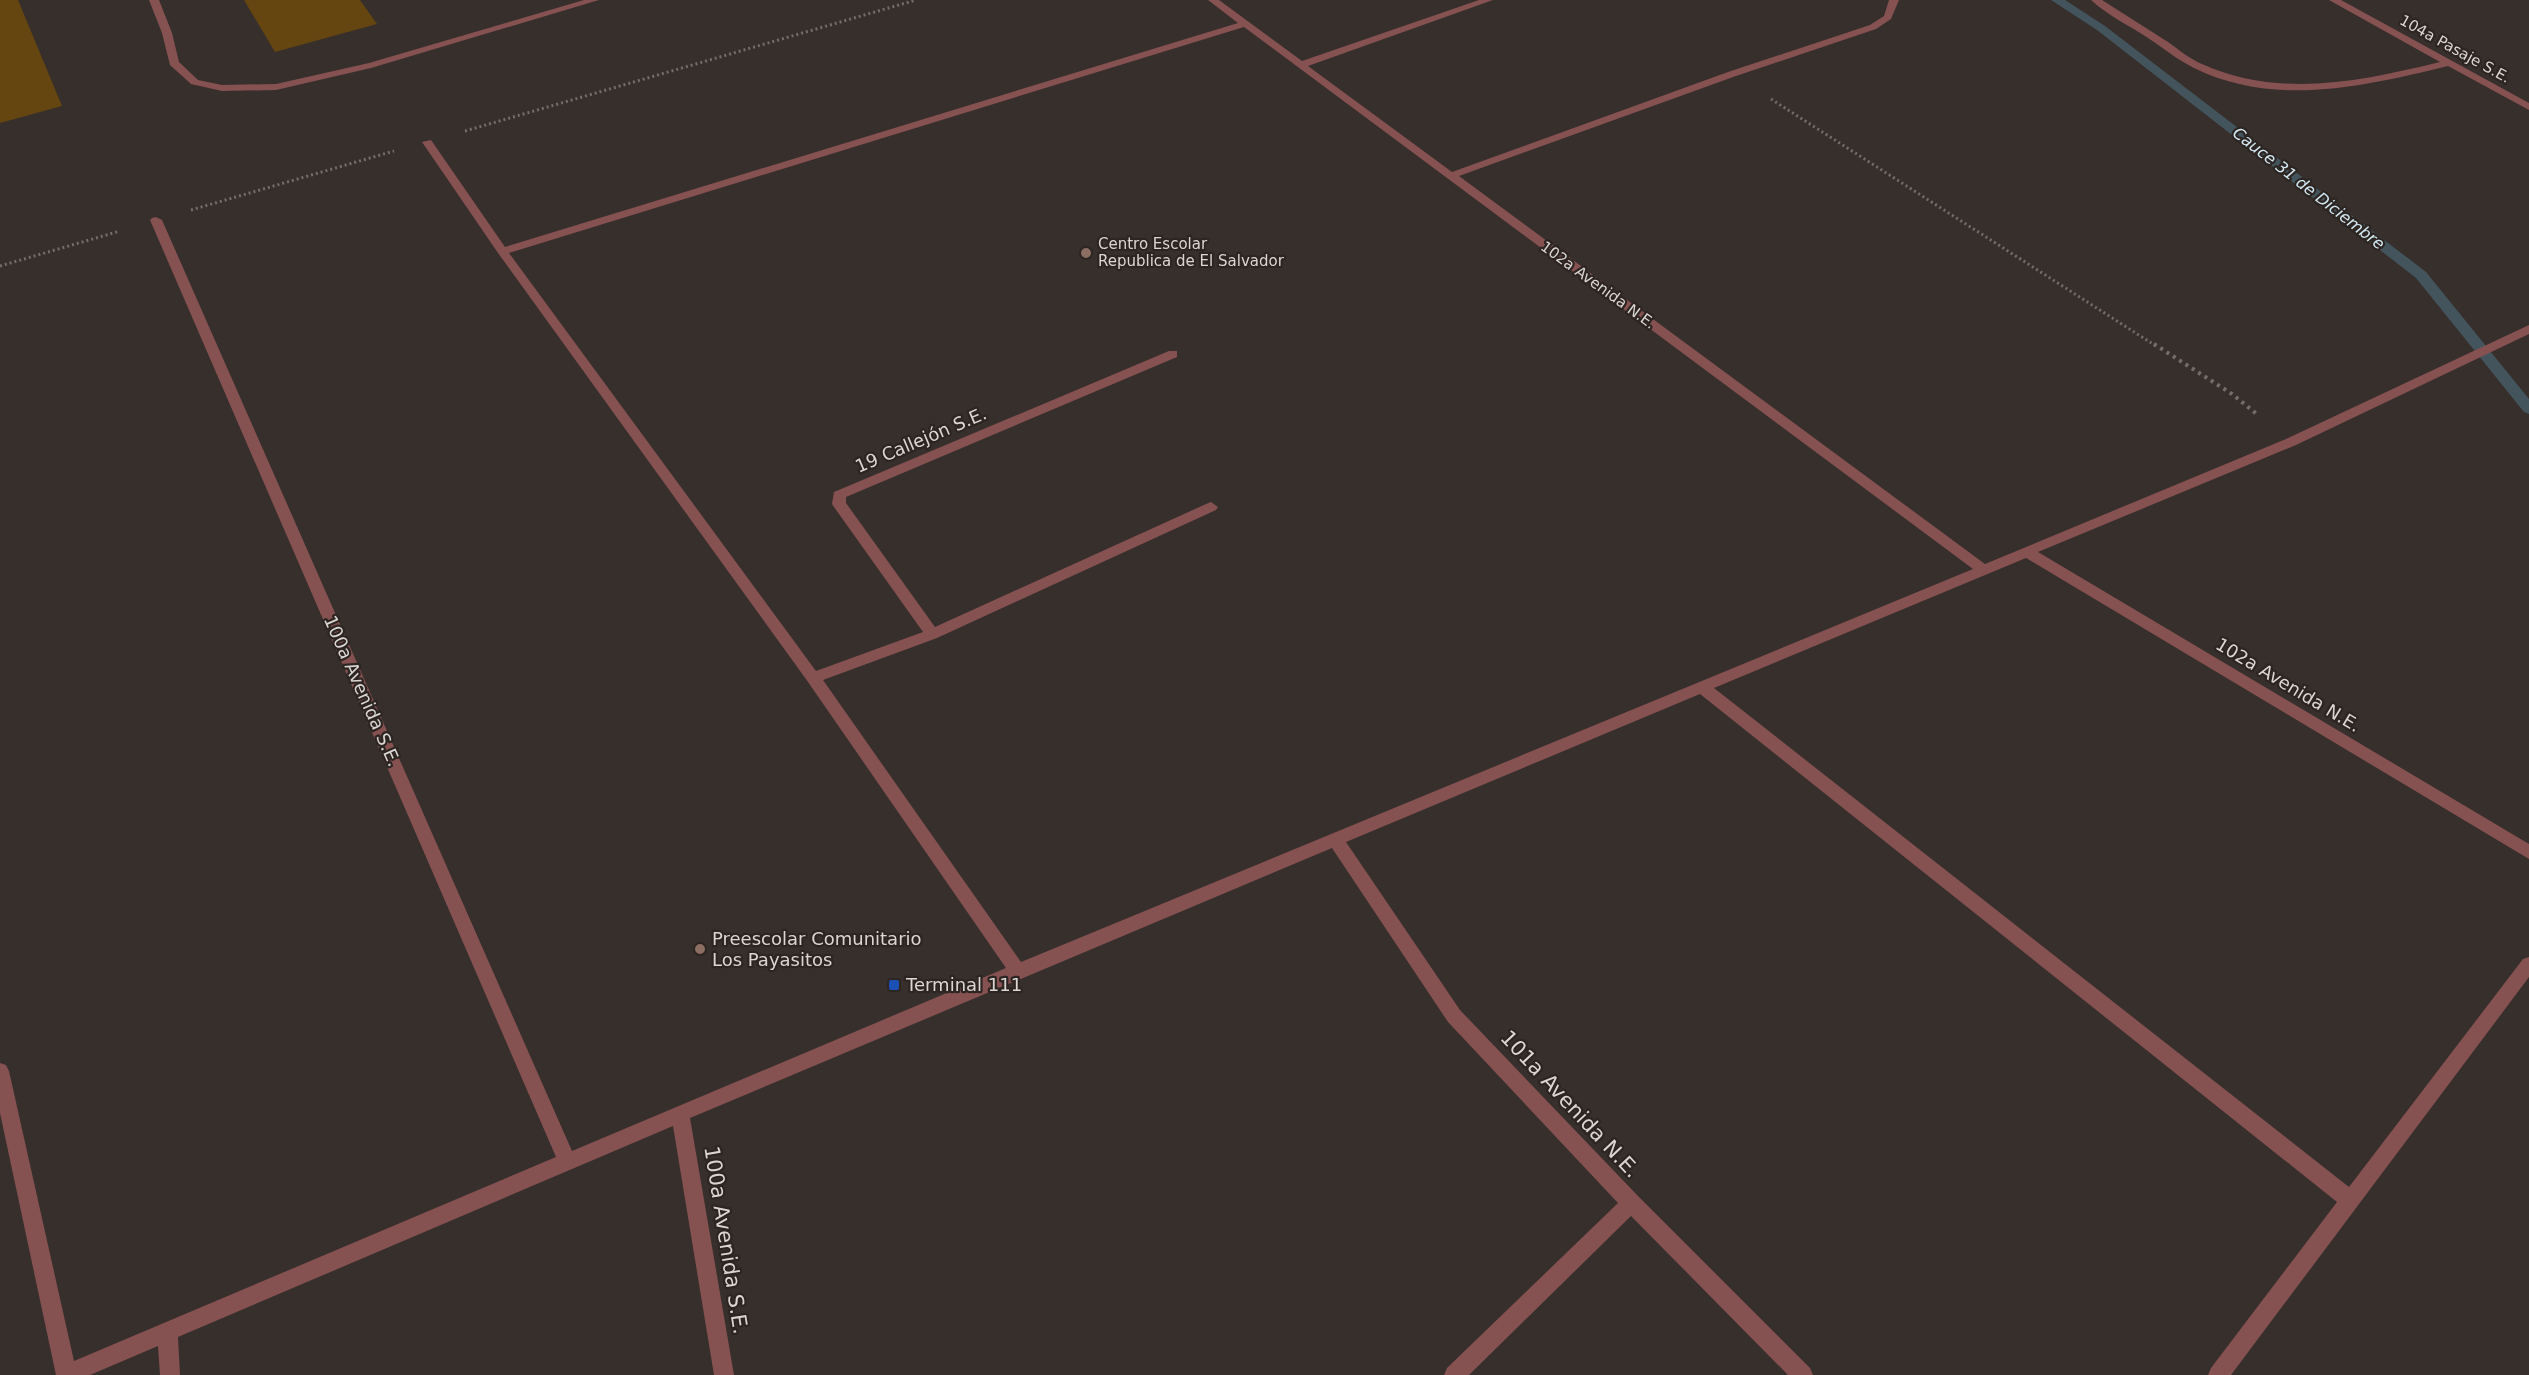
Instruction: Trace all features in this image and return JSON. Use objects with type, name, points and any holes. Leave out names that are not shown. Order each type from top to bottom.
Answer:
[{"type":"street","points":[[154,0],[167,33],[174,63],[195,82],[233,88],[276,87],[350,70],[594,0]]},
{"type":"street","name":"102a Avenida N.E.","points":[[1213,0],[1984,570]]},
{"type":"street","points":[[1301,65],[1488,0]]},
{"type":"street","points":[[1450,176],[1873,27],[1888,17],[1893,0]]},
{"type":"street","points":[[2096,0],[2197,66],[2225,78],[2253,84],[2326,88],[2361,84],[2450,63]]},
{"type":"street","name":"104a Pasaje S.E.","points":[[2334,0],[2529,107]]},
{"type":"street","points":[[502,251],[1244,24]]},
{"type":"street","points":[[427,142],[502,251],[813,678],[1018,971]]},
{"type":"street","name":"100a Avenida S.E.","points":[[156,220],[567,1162]]},
{"type":"street","points":[[0,1071],[66,1375],[1018,971],[2291,442],[2529,329]]},
{"type":"street","name":"19 Callejón S.E.","points":[[932,634],[839,504],[839,495],[1173,354]]},
{"type":"street","points":[[813,678],[932,634],[1211,507]]},
{"type":"street","name":"102a Avenida N.E.","points":[[2027,552],[2529,852]]},
{"type":"street","points":[[1702,687],[2350,1200]]},
{"type":"street","name":"101a Avenida N.E.","points":[[1335,839],[1454,1016],[1631,1203],[1803,1375]]},
{"type":"street","points":[[2218,1375],[2529,964]]},
{"type":"street","name":"100a Avenida S.E.","points":[[680,1113],[724,1375]]},
{"type":"street","points":[[1454,1375],[1631,1203]]},
{"type":"street","points":[[168,1331],[170,1375]]},
{"type":"path","points":[[1732,75],[2232,394],[2291,442]]},
{"type":"building","points":[[0,0],[18,0],[62,106],[0,123]]},
{"type":"building","points":[[244,0],[360,0],[377,24],[275,52]]},
{"type":"waterway","name":"Cauce 31 de Diciembre","points":[[2057,0],[2101,28],[2421,275],[2529,409]]},
{"type":"place","name":"Centro Escolar Republica de El Salvador","points":[[1086,253]]},
{"type":"place","name":"Preescolar Comunitario Los Payasitos","points":[[700,949]]},
{"type":"place","name":"Terminal 111","points":[[894,985]]}]
